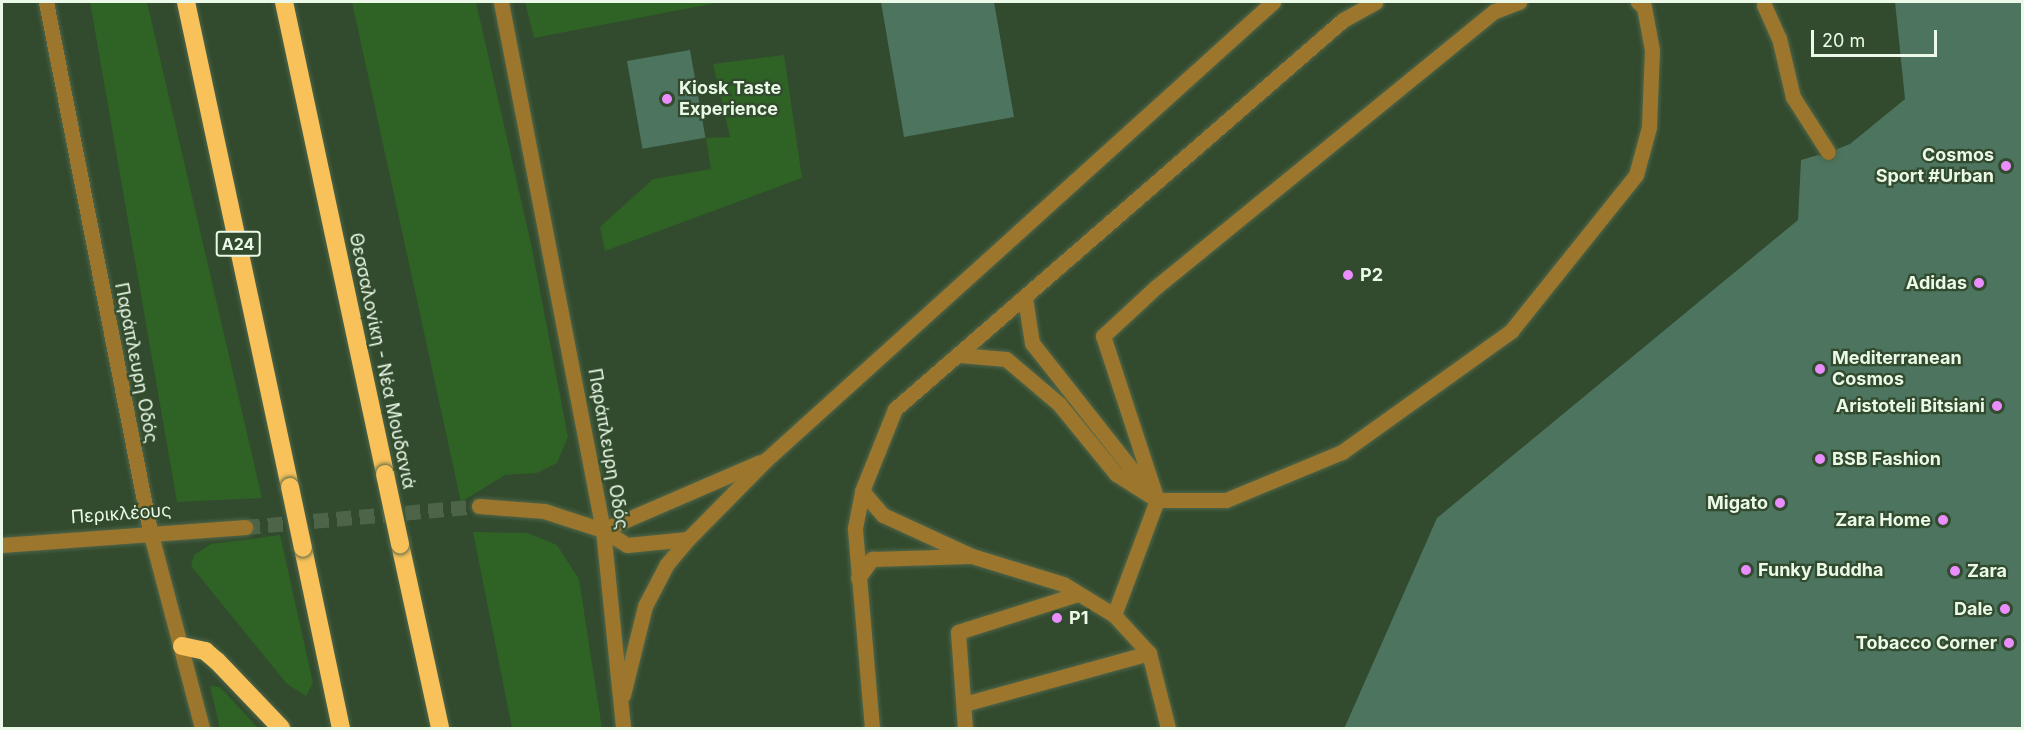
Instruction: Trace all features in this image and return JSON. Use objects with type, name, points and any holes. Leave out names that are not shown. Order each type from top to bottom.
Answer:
[{"type":"highway","name":"Α24","points":[[186,2],[341,729]]},
{"type":"highway","name":"Θεσσαλονίκη - Νέα Μουδανιά","points":[[284,2],[440,729]]},
{"type":"highway","points":[[182,646],[205,651],[217,661],[281,729]]},
{"type":"street","name":"Παράπλευρη Οδός","points":[[46,2],[150,531],[202,729]]},
{"type":"street","name":"Παράπλευρη Οδός","points":[[501,2],[603,530],[623,729]]},
{"type":"street","points":[[620,707],[645,606],[688,539],[767,459],[1273,2]]},
{"type":"street","points":[[872,729],[855,528],[862,491],[895,409],[960,355],[1343,20],[1375,2]]},
{"type":"street","points":[[1114,615],[1157,500],[1103,336],[1156,286],[1479,24],[1519,2]]},
{"type":"street","points":[[960,355],[1006,359],[1059,404],[1116,474],[1157,500],[1226,500],[1342,452],[1511,331],[1636,175],[1649,127],[1652,50],[1644,7],[1638,2]]},
{"type":"street","points":[[1763,3],[1779,38],[1793,97],[1828,152]]},
{"type":"street","points":[[1024,298],[1032,343],[1157,500]]},
{"type":"street","points":[[603,530],[767,459]]},
{"type":"street","points":[[862,491],[883,515],[972,556],[1078,594],[1114,615],[1149,652],[1168,729]]},
{"type":"street","points":[[478,506],[544,511],[603,530],[627,545],[642,548],[688,539]]},
{"type":"street","name":"Περικλέους","points":[[2,545],[150,531],[245,527]]},
{"type":"street","points":[[858,578],[872,559],[972,556]]},
{"type":"street","points":[[964,729],[958,632],[1078,594]]},
{"type":"street","points":[[964,704],[1149,652]]},
{"type":"green space","points":[[90,2],[147,2],[262,498],[177,502]]},
{"type":"green space","points":[[352,2],[476,2],[531,244],[568,437],[557,463],[537,473],[505,475],[461,502]]},
{"type":"green space","points":[[525,2],[721,2],[534,38]]},
{"type":"green space","points":[[784,55],[802,178],[605,251],[600,227],[653,179],[711,169],[706,138],[730,137],[713,64]]},
{"type":"green space","points":[[473,532],[527,533],[557,545],[579,579],[602,728],[512,728]]},
{"type":"green space","points":[[280,535],[313,683],[306,696],[287,684],[191,566],[194,555],[211,544]]},
{"type":"green space","points":[[210,686],[220,687],[258,728],[220,728]]},
{"type":"building","points":[[881,2],[994,2],[1014,117],[904,137]]},
{"type":"building","name":"Mediterranean Cosmos","points":[[1895,2],[2022,2],[2022,729],[1344,729],[1437,518],[1798,220],[1801,160],[1818,155],[1833,160],[1837,149],[1850,144],[1905,99]]},
{"type":"building","name":"Kiosk Taste Experience","points":[[690,50],[705,138],[642,149],[627,61]]},
{"type":"tunnel","points":[[245,527],[479,506]]},
{"type":"place","name":"Kiosk Taste Experience","points":[[667,99]]},
{"type":"place","name":"Cosmos Sport #Urban","points":[[2006,166]]},
{"type":"place","name":"P2","points":[[1348,275]]},
{"type":"place","name":"Adidas","points":[[1979,283]]},
{"type":"place","name":"Mediterranean Cosmos","points":[[1820,369]]},
{"type":"place","name":"Aristoteli Bitsiani","points":[[1997,406]]},
{"type":"place","name":"BSB Fashion","points":[[1820,459]]},
{"type":"place","name":"Migato","points":[[1780,503]]},
{"type":"place","name":"Zara Home","points":[[1943,520]]},
{"type":"place","name":"Funky Buddha","points":[[1746,570]]},
{"type":"place","name":"Zara","points":[[1955,571]]},
{"type":"place","name":"Dale","points":[[2005,609]]},
{"type":"place","name":"P1","points":[[1057,618]]},
{"type":"place","name":"Tobacco Corner","points":[[2009,643]]}]
